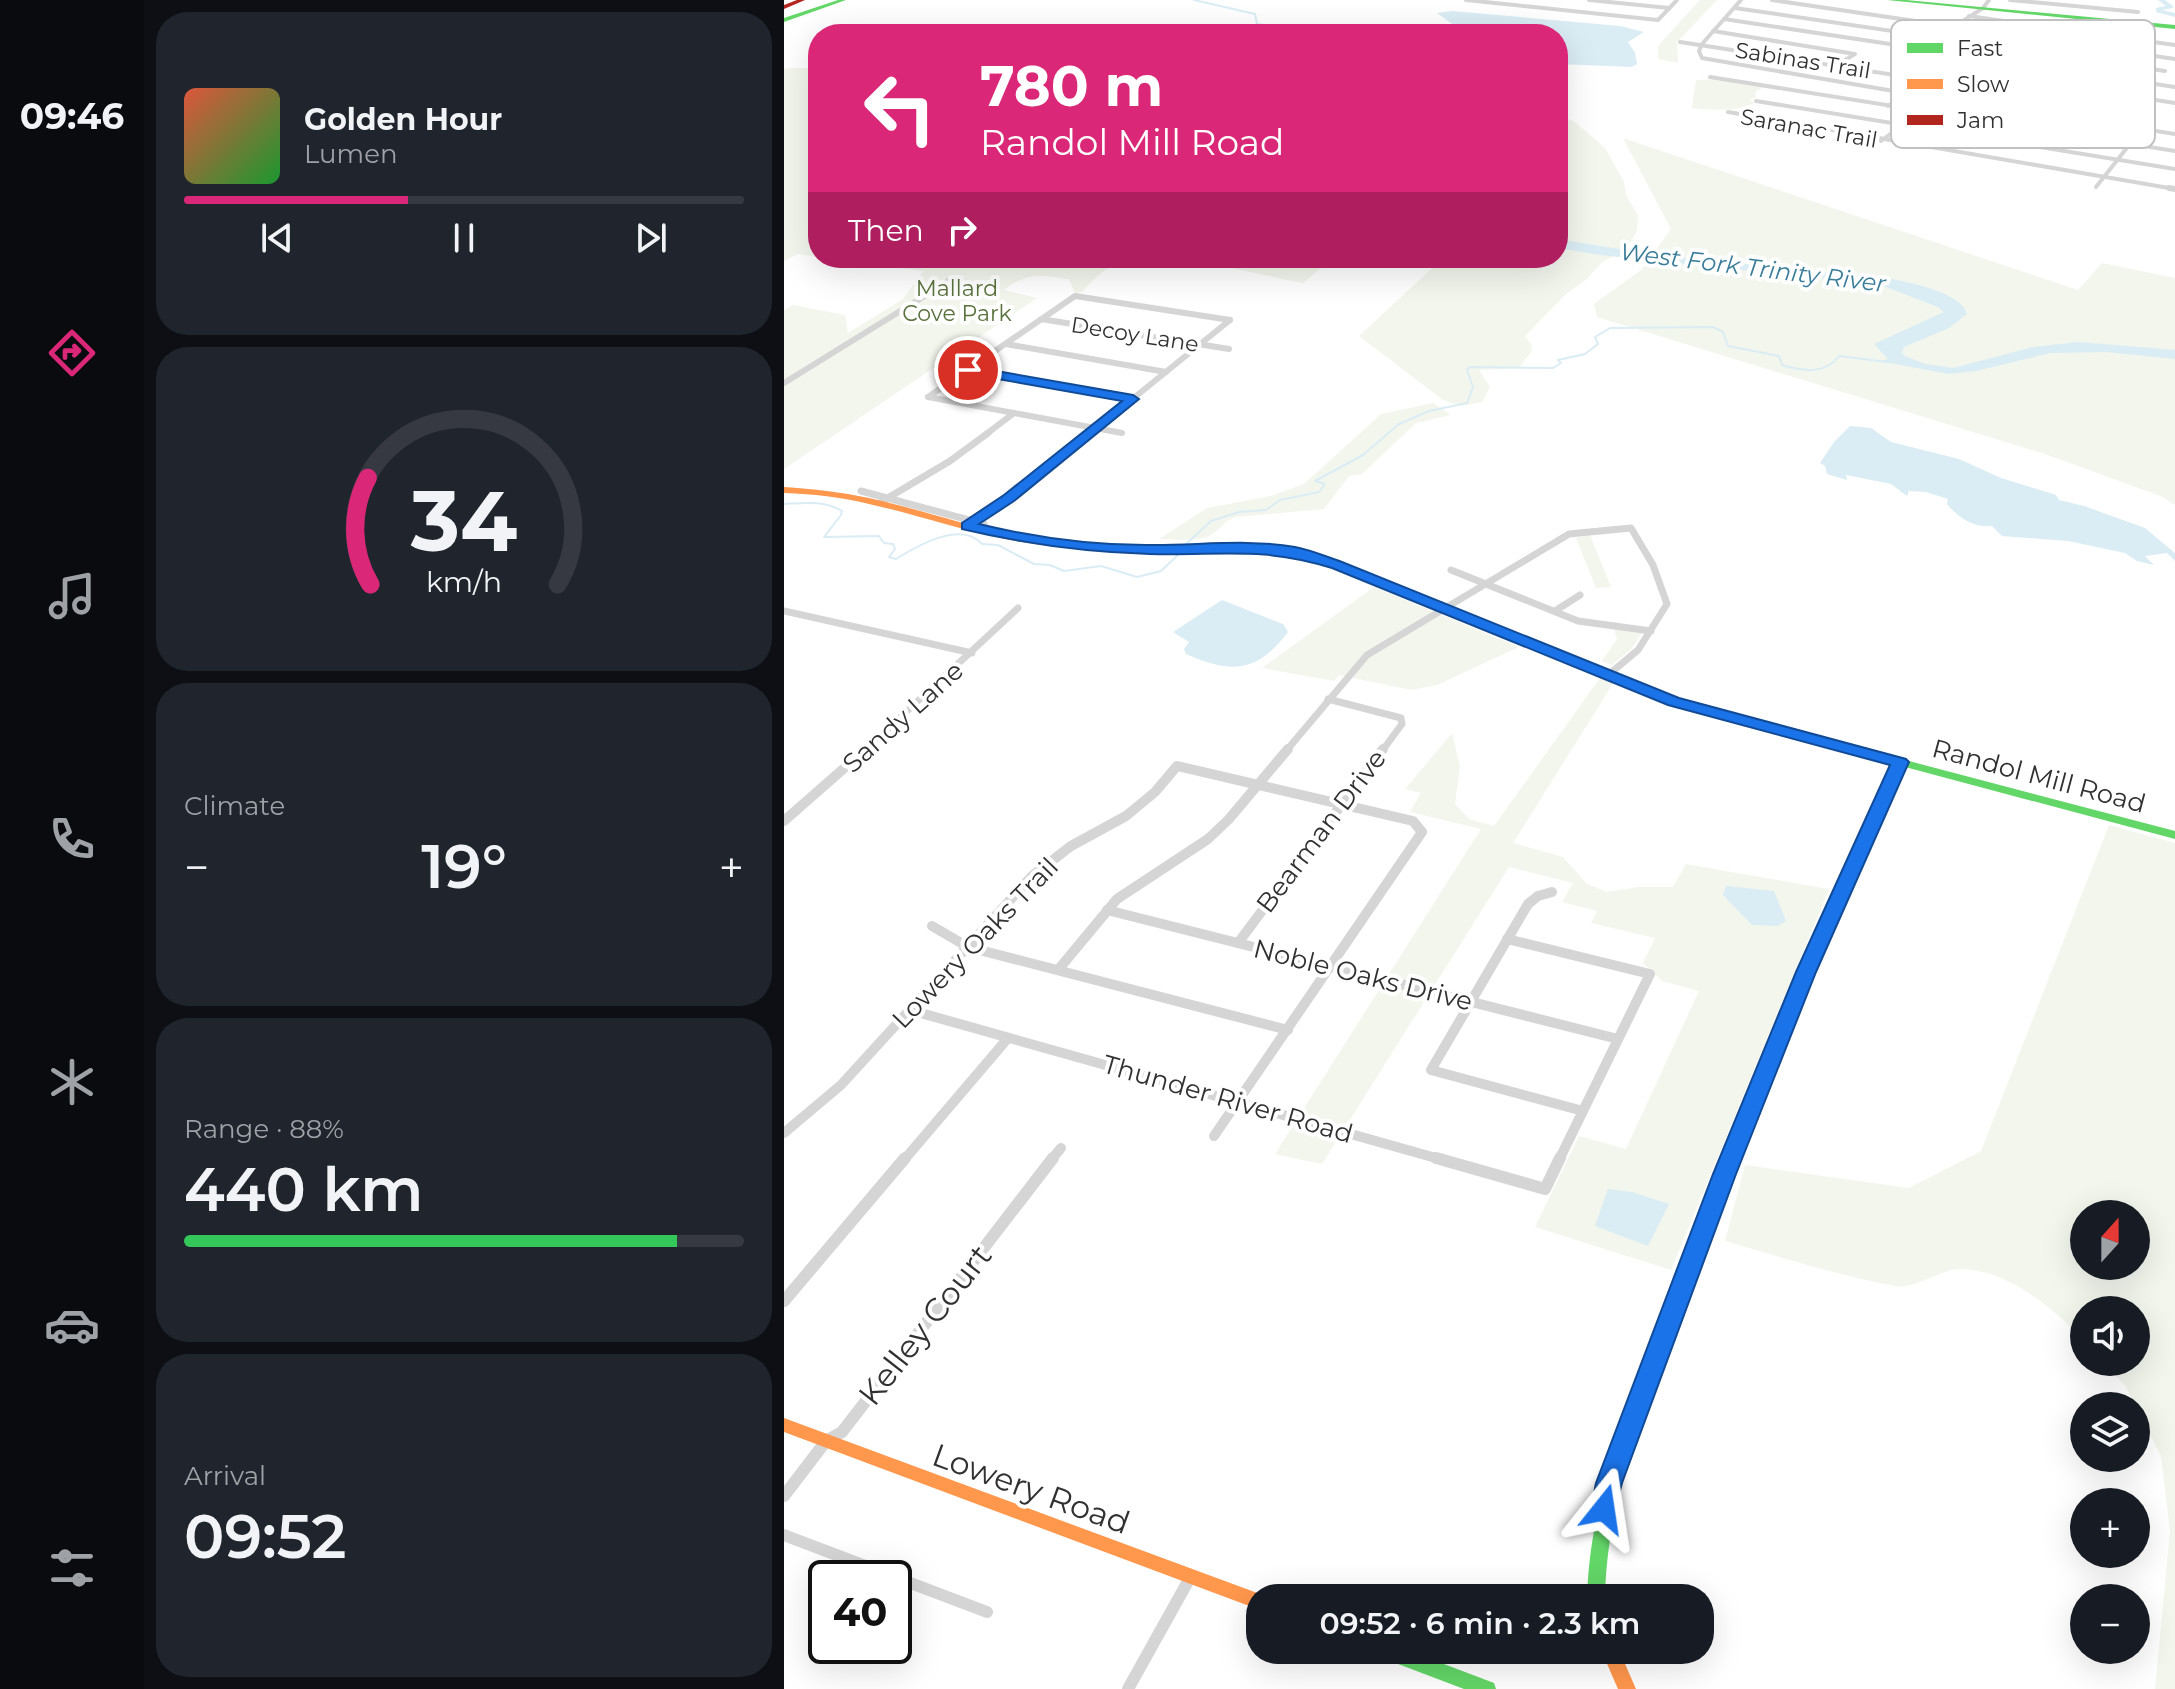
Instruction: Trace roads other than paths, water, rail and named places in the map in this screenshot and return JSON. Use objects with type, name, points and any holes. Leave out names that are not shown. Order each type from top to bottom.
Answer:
[{"type":"main road","points":[[784,8],[793,0]]},
{"type":"main road","points":[[784,8],[802,0]]},
{"type":"main road","points":[[784,8],[843,0]]},
{"type":"main road","points":[[784,20],[843,0]]},
{"type":"main road","points":[[1890,0],[2071,20]]},
{"type":"main road","points":[[2155,25],[2175,26]]},
{"type":"main road","name":"Randol Mill Road","points":[[784,490],[835,491],[884,500],[1053,544],[1159,550],[1260,548],[1296,552],[1337,565],[1673,702],[2175,835]]},
{"type":"main road","points":[[1595,1584],[1593,1567],[1609,1483],[1725,1174],[1806,972],[1900,762]]},
{"type":"main road","name":"Lowery Road","points":[[784,1425],[1246,1597]]},
{"type":"main road","points":[[1421,1664],[1487,1689]]},
{"type":"main road","points":[[1616,1664],[1627,1689]]},
{"type":"street","points":[[1466,0],[1658,20],[1677,0]]},
{"type":"street","points":[[1589,0],[1669,8]]},
{"type":"street","points":[[1741,0],[1702,44],[1699,54],[1705,59],[1891,91]]},
{"type":"street","points":[[1772,0],[1909,20],[1920,12]]},
{"type":"street","points":[[1977,8],[1989,0]]},
{"type":"street","points":[[2010,0],[2087,20]]},
{"type":"street","points":[[2104,20],[2113,0]]},
{"type":"street","points":[[1818,7],[1828,2]]},
{"type":"street","points":[[1862,13],[1872,7]]},
{"type":"street","points":[[1735,8],[1891,31]]},
{"type":"street","points":[[1977,8],[2024,20]]},
{"type":"street","points":[[2114,20],[2138,12]]},
{"type":"street","points":[[1724,19],[1891,45]]},
{"type":"street","points":[[1713,31],[1855,54],[1837,65]]},
{"type":"street","name":"Sabinas Trail","points":[[1680,42],[1891,74]]},
{"type":"street","points":[[2155,42],[2175,45]]},
{"type":"street","points":[[2155,58],[2175,61]]},
{"type":"street","points":[[2155,81],[2175,61]]},
{"type":"street","points":[[2155,70],[2165,71]]},
{"type":"street","points":[[1710,77],[1891,106]]},
{"type":"street","points":[[2155,84],[2175,87]]},
{"type":"street","points":[[2155,100],[2175,103]]},
{"type":"street","points":[[1756,101],[1891,123]]},
{"type":"street","name":"Saranac Trail","points":[[1728,112],[1891,143]]},
{"type":"street","points":[[2155,132],[2175,134]]},
{"type":"street","points":[[1881,141],[1891,133]]},
{"type":"street","name":"Saranac Trail","points":[[1922,148],[2175,189]]},
{"type":"street","points":[[2036,148],[2175,169]]},
{"type":"street","points":[[2096,187],[2128,148]]},
{"type":"street","points":[[2152,148],[2175,151]]},
{"type":"street","points":[[784,383],[952,279]]},
{"type":"street","points":[[971,524],[1009,498],[1096,428],[1133,399],[1230,320],[1075,296],[928,397],[1096,428],[1122,433]]},
{"type":"street","name":"Decoy Lane","points":[[1041,319],[1229,349]]},
{"type":"street","points":[[1006,344],[1166,372]]},
{"type":"street","points":[[968,370],[1133,399]]},
{"type":"street","points":[[884,500],[950,461],[1014,413]]},
{"type":"street","points":[[1039,458],[1055,461]]},
{"type":"street","name":"Randol Mill Road","points":[[861,491],[884,500]]},
{"type":"street","points":[[994,495],[1009,498]]},
{"type":"street","name":"Randol Mill Road","points":[[971,524],[984,524]]},
{"type":"street","points":[[1058,970],[1107,910],[1129,889],[1208,839],[1258,785],[1367,655],[1569,534],[1631,528],[1653,565],[1667,600],[1651,631],[1631,657],[1607,676]]},
{"type":"street","points":[[1451,570],[1585,623],[1651,631]]},
{"type":"street","points":[[1555,611],[1580,595]]},
{"type":"street","name":"Sandy Lane","points":[[784,821],[823,789],[1018,608]]},
{"type":"street","points":[[784,611],[972,653]]},
{"type":"street","name":"Bearman Drive","points":[[1238,943],[1402,724],[1401,718],[1395,714],[1328,699]]},
{"type":"street","name":"Lowery Oaks Trail","points":[[784,1133],[841,1085],[1050,860],[1126,816],[1155,792],[1177,766],[1258,785]]},
{"type":"street","points":[[1214,1136],[1422,832],[1413,821],[1258,785]]},
{"type":"street","points":[[1507,939],[1650,974],[1583,1111],[1431,1070],[1507,939],[1528,904],[1538,896],[1552,892]]},
{"type":"street","name":"Noble Oaks Drive","points":[[1107,910],[1618,1039]]},
{"type":"street","points":[[932,926],[968,947],[1288,1030]]},
{"type":"street","name":"Thunder River Road","points":[[910,1010],[1545,1189],[1583,1111]]},
{"type":"street","points":[[784,1301],[1008,1038]]},
{"type":"street","name":"Kelley Court","points":[[784,1496],[826,1441],[842,1432],[1061,1148]]},
{"type":"street","points":[[784,1535],[987,1612]]},
{"type":"street","points":[[1128,1689],[1191,1576]]},
{"type":"water","points":[[1452,11],[1620,26],[1644,32],[1628,42],[1637,64],[1632,67],[1568,64],[1568,24],[1452,24],[1437,13]]},
{"type":"water","name":"West Fork Trinity River","points":[[1568,241],[1661,256],[1887,278],[1933,289],[1955,300],[1967,314],[1949,328],[1904,347],[1902,353],[1905,356],[1925,364],[1953,368],[2033,347],[2078,342],[2175,350],[2175,359],[2107,352],[2050,353],[1976,371],[1949,374],[1879,361],[1888,359],[1874,344],[1944,312],[1878,284],[1568,250]]},
{"type":"water","points":[[1850,426],[1871,428],[1891,442],[1959,459],[2001,478],[2056,495],[2059,500],[2145,528],[2175,553],[2175,561],[2167,553],[2145,556],[2154,565],[2137,561],[2125,553],[2068,541],[2002,536],[1992,526],[1973,524],[1956,514],[1947,504],[1948,499],[1926,492],[1909,491],[1907,496],[1891,484],[1846,475],[1847,480],[1827,474],[1825,466],[1820,463]]},
{"type":"water","points":[[1222,600],[1283,624],[1288,632],[1265,656],[1242,666],[1217,665],[1186,654],[1184,649],[1189,642],[1173,632]]},
{"type":"water","points":[[1726,886],[1774,891],[1786,921],[1778,926],[1752,925],[1723,895]]},
{"type":"water","points":[[1608,1189],[1632,1192],[1669,1204],[1648,1246],[1595,1226]]},
{"type":"waterway","points":[[1194,0],[1255,14],[1257,24]]},
{"type":"waterway","points":[[2161,0],[2171,7],[2158,11],[2175,15]]},
{"type":"waterway","points":[[1183,547],[1211,521],[1239,512],[1266,510],[1280,500],[1319,492],[1325,484],[1315,481],[1363,455],[1399,424],[1429,411],[1467,403],[1473,387],[1467,370],[1470,367],[1553,368],[1561,363],[1558,360],[1585,354],[1598,344],[1595,337],[1610,328],[1713,327],[1723,332],[1728,346],[1779,356],[1782,365],[1805,370],[1820,369],[1839,356],[1887,362]]},
{"type":"waterway","points":[[784,504],[814,503],[842,511],[824,537],[879,536],[884,543],[893,544],[895,549],[889,557],[896,559],[939,538],[963,534],[982,544],[998,545],[1034,564],[1050,565],[1064,571],[1101,566],[1137,577],[1161,571],[1180,553]]},
{"type":"park label","name":"Mallard Cove Park","points":[[957,300]]}]
